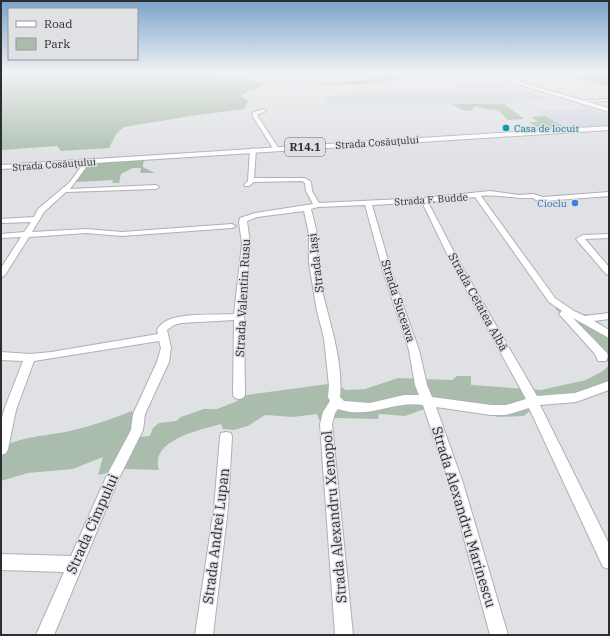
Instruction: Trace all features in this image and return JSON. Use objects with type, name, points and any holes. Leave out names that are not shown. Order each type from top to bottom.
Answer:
[{"type":"main road","points":[[583,102],[609,110]]},
{"type":"main road","name":"Strada Cosăuțului","points":[[1,167],[609,128]]},
{"type":"street","points":[[264,110],[254,114],[276,149]]},
{"type":"street","points":[[253,150],[249,182],[303,179],[308,182],[309,191],[317,204],[307,208]]},
{"type":"street","points":[[1,275],[41,212],[72,183],[87,162]]},
{"type":"street","points":[[66,188],[65,190],[67,191],[156,187]]},
{"type":"street","name":"Strada F. Budde","points":[[317,204],[424,200],[496,193],[511,196],[533,196],[544,199]]},
{"type":"street","name":"Strada F. Budde","points":[[516,202],[609,194]]},
{"type":"street","points":[[477,195],[559,309],[599,351],[603,356],[602,358]]},
{"type":"street","name":"Strada Cetatea Albă","points":[[424,200],[453,258],[532,398],[533,403],[609,562]]},
{"type":"street","name":"Strada Suceava","points":[[368,202],[392,286],[414,350],[418,374],[426,400]]},
{"type":"street","name":"Strada Valentin Rusu","points":[[239,395],[239,317],[246,244],[246,233],[242,223],[243,220],[255,215],[307,208]]},
{"type":"street","name":"Strada Iași","points":[[307,208],[313,234],[313,263],[322,312],[329,338],[335,386],[334,397],[339,404]]},
{"type":"street","points":[[1,221],[36,219]]},
{"type":"street","points":[[1,236],[86,231],[122,234],[232,226]]},
{"type":"street","points":[[609,236],[581,238],[580,241],[609,272]]},
{"type":"street","points":[[556,303],[571,314],[584,319],[609,335]]},
{"type":"street","points":[[584,319],[609,316]]},
{"type":"street","points":[[1,356],[30,358],[78,353],[162,337],[164,327],[171,322],[239,317]]},
{"type":"street","name":"Strada Cîmpului","points":[[45,635],[112,478],[137,430],[140,414],[163,362],[166,348],[162,337]]},
{"type":"street","points":[[1,449],[6,410],[30,358]]},
{"type":"street","points":[[339,404],[370,408],[404,400],[426,400],[491,410],[513,409],[533,403],[576,397],[609,386]]},
{"type":"street","name":"Strada Alexandru Marinescu","points":[[426,400],[437,425],[456,483],[499,635]]},
{"type":"street","name":"Strada Alexandru Xenopol","points":[[339,404],[329,412],[326,424],[344,635]]},
{"type":"street","name":"Strada Andrei Lupan","points":[[204,635],[221,508],[226,437]]},
{"type":"street","points":[[1,562],[74,564]]},
{"type":"shaded area","points":[[327,102],[528,102],[514,104],[328,104]]},
{"type":"shaded area","points":[[590,109],[609,115],[609,125],[564,128],[536,111]]},
{"type":"green space","points":[[1,102],[248,102],[245,109],[124,127],[116,134],[109,148],[61,151],[57,146],[1,150]]},
{"type":"green space","points":[[451,104],[504,104],[524,119],[507,120],[502,114],[495,110],[476,106],[473,107],[473,110],[465,111]]},
{"type":"green space","points":[[545,116],[564,128],[540,129],[529,122],[538,122],[531,117]]},
{"type":"green space","points":[[146,159],[143,163],[143,167],[155,173],[140,173],[141,168],[133,168],[121,174],[119,183],[112,183],[113,180],[76,181],[86,167],[95,163]]},
{"type":"green space","points":[[566,307],[575,313],[591,315],[609,330],[609,363],[555,308]]},
{"type":"green space","points":[[609,365],[609,391],[576,401],[542,406],[530,411],[524,416],[499,417],[436,405],[405,416],[379,414],[378,419],[336,418],[319,420],[317,414],[293,417],[265,415],[248,426],[234,430],[223,429],[221,424],[178,438],[162,451],[158,460],[159,470],[126,469],[98,475],[103,457],[73,469],[28,473],[1,481],[1,448],[17,441],[86,427],[132,411],[139,437],[150,436],[153,428],[159,423],[176,421],[181,417],[204,409],[217,409],[235,402],[247,395],[328,384],[339,386],[346,390],[365,389],[398,378],[452,380],[457,376],[471,376],[471,385],[541,390],[586,380],[603,371]]},
{"type":"place","name":"Casa de locuit","points":[[506,128]]},
{"type":"place","name":"Cioclu","points":[[575,203]]}]
